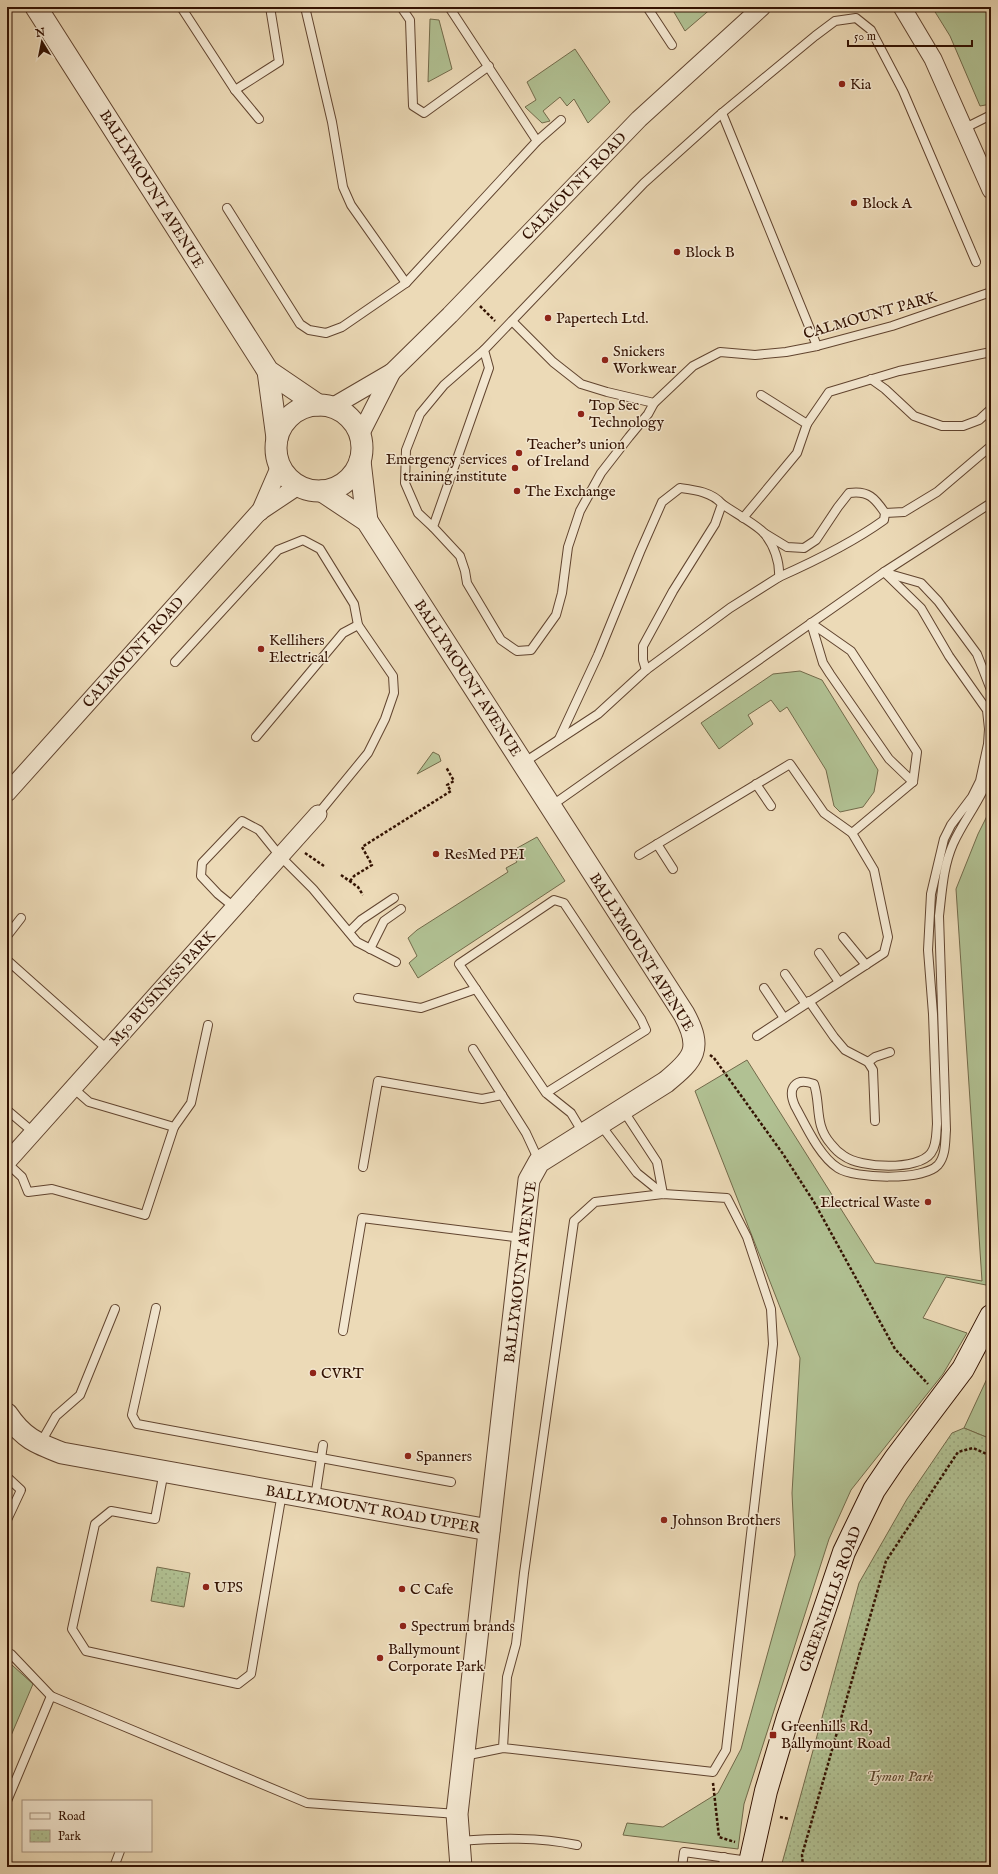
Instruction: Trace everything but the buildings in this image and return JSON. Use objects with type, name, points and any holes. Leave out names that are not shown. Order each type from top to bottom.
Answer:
[{"type":"main road","name":"GREENHILLS ROAD","points":[[746,1857],[788,1717],[844,1552],[874,1490],[895,1459],[963,1369],[991,1316]]},
{"type":"street","name":"BALLYMOUNT AVENUE","points":[[36,7],[268,371],[277,438]]},
{"type":"street","name":"CALMOUNT ROAD","points":[[360,435],[392,372],[470,294],[639,119],[762,7]]},
{"type":"street","points":[[902,7],[933,60],[965,128],[991,190]]},
{"type":"street","name":"BALLYMOUNT AVENUE","points":[[268,371],[325,406]]},
{"type":"street","name":"CALMOUNT ROAD","points":[[325,406],[392,372]]},
{"type":"street","points":[[325,406],[344,413],[354,422],[360,435],[362,448],[360,461],[355,472],[346,482],[335,488],[322,491],[310,490],[298,486],[288,477],[280,466],[276,452],[277,438],[283,425],[292,414],[304,407],[325,406]]},
{"type":"street","name":"BALLYMOUNT AVENUE","points":[[360,461],[367,521]]},
{"type":"street","name":"CALMOUNT ROAD","points":[[260,512],[280,466]]},
{"type":"street","name":"CALMOUNT ROAD","points":[[7,793],[260,512],[298,486]]},
{"type":"street","name":"BALLYMOUNT AVENUE","points":[[322,491],[367,521],[684,1014],[694,1034],[695,1045],[691,1057],[684,1067],[666,1082],[539,1162],[529,1180],[489,1530]]},
{"type":"street","name":"M50 BUSINESS PARK","points":[[7,1162],[318,814]]},
{"type":"street","name":"BALLYMOUNT ROAD UPPER","points":[[7,1414],[24,1435],[40,1445],[62,1453],[489,1530],[457,1814],[462,1867]]},
{"type":"lane","points":[[181,7],[235,90],[259,119]]},
{"type":"lane","points":[[235,90],[280,62],[270,7]]},
{"type":"lane","points":[[305,7],[332,122],[344,187],[351,205],[406,283]]},
{"type":"lane","points":[[401,7],[410,20],[414,106],[424,113],[489,66]]},
{"type":"lane","points":[[449,7],[537,140]]},
{"type":"lane","points":[[647,7],[672,45]]},
{"type":"lane","points":[[484,350],[489,368],[432,527],[418,513],[406,483],[406,450],[420,414],[444,385],[484,350],[644,183],[722,113],[835,21],[856,18],[871,30],[903,91],[976,262]]},
{"type":"lane","points":[[722,113],[817,346]]},
{"type":"lane","points":[[965,128],[991,115]]},
{"type":"lane","points":[[227,208],[300,324],[309,330],[326,333],[342,327],[406,283],[537,140],[562,120]]},
{"type":"lane","name":"CALMOUNT PARK","points":[[432,527],[460,556],[467,583],[501,640],[517,651],[531,650],[556,615],[562,593],[568,547],[580,511],[602,474],[628,437],[648,414],[654,403],[693,366],[720,352],[755,354],[786,352],[817,346],[892,326],[991,292]]},
{"type":"lane","points":[[512,321],[553,362],[581,384],[654,403]]},
{"type":"lane","points":[[743,518],[797,453],[806,424],[829,392],[899,371],[991,352]]},
{"type":"lane","points":[[872,379],[914,416],[942,426],[963,426],[980,420],[991,409]]},
{"type":"lane","points":[[761,395],[806,424]]},
{"type":"lane","points":[[885,513],[904,512],[937,492],[991,446]]},
{"type":"lane","points":[[523,763],[598,714],[646,670],[730,608],[779,577],[807,564],[872,529],[884,520],[885,513],[876,500],[860,491],[849,493],[838,506],[816,540],[804,548],[787,547],[722,504],[717,498],[697,490],[680,488],[662,502],[598,655],[559,739]]},
{"type":"lane","points":[[550,807],[884,572],[991,503]]},
{"type":"lane","points":[[646,670],[643,660],[643,646],[673,591],[715,524],[722,504]]},
{"type":"lane","points":[[764,532],[774,550],[780,566],[779,577]]},
{"type":"lane","points":[[175,662],[278,550],[303,540],[320,549],[354,604],[358,625],[393,676],[394,693],[385,719],[368,753],[318,814]]},
{"type":"lane","points":[[884,572],[921,583],[938,601],[977,654],[991,690]]},
{"type":"lane","points":[[884,572],[921,608],[949,656],[987,710],[989,729],[988,744],[980,782],[944,839],[931,894],[928,950],[933,1014],[937,1124],[936,1141],[931,1153],[924,1159],[900,1165],[867,1165],[844,1157],[830,1143],[819,1124],[818,1094],[814,1084],[808,1081],[800,1082],[794,1086],[791,1091],[791,1098],[795,1106],[827,1159],[838,1168],[850,1173],[890,1177],[926,1173],[938,1165],[944,1149],[946,1130],[939,916],[940,902],[945,864],[954,842],[978,802],[989,777],[991,767]]},
{"type":"lane","points":[[811,623],[851,650],[917,752],[913,782],[852,833]]},
{"type":"lane","points":[[811,623],[823,663],[830,674],[889,759],[913,782]]},
{"type":"lane","points":[[256,737],[343,633],[358,625]]},
{"type":"lane","points":[[639,855],[790,764],[824,813],[852,833],[874,870],[888,937],[884,953],[757,1036]]},
{"type":"lane","points":[[756,784],[771,806]]},
{"type":"lane","points":[[234,907],[218,894],[201,876],[202,863],[242,821],[259,830],[280,856],[313,889],[357,942],[396,962]]},
{"type":"lane","points":[[657,844],[673,869]]},
{"type":"lane","points":[[349,932],[361,920],[394,898]]},
{"type":"lane","points":[[546,1093],[646,1030],[641,1019],[564,903],[554,900],[459,964],[546,1093],[591,1128],[637,1173],[662,1194]]},
{"type":"lane","points":[[370,949],[384,921],[401,909]]},
{"type":"lane","points":[[7,936],[22,918]]},
{"type":"lane","points":[[844,937],[866,965]]},
{"type":"lane","points":[[819,953],[839,982]]},
{"type":"lane","points":[[7,960],[107,1049]]},
{"type":"lane","points":[[785,974],[845,1050],[868,1062],[873,1070],[875,1121]]},
{"type":"lane","points":[[764,988],[784,1018]]},
{"type":"lane","points":[[358,998],[421,1008],[476,989]]},
{"type":"lane","points":[[7,1162],[22,1177],[28,1192],[52,1189],[145,1215],[174,1127],[191,1103],[208,1025]]},
{"type":"lane","points":[[473,1049],[526,1133],[539,1162]]},
{"type":"lane","points":[[868,1062],[875,1057],[890,1052]]},
{"type":"lane","points":[[363,1167],[378,1081],[482,1098],[502,1095]]},
{"type":"lane","points":[[73,1088],[88,1102],[174,1127]]},
{"type":"lane","points":[[623,1109],[657,1162],[662,1194]]},
{"type":"lane","points":[[7,1110],[33,1132]]},
{"type":"lane","points":[[463,1756],[503,1748],[713,1772],[726,1750],[774,1344],[771,1309],[747,1237],[727,1198],[662,1194],[595,1202],[574,1221],[524,1573],[516,1644],[507,1677],[503,1748]]},
{"type":"lane","points":[[343,1331],[362,1218],[522,1238]]},
{"type":"lane","points":[[156,1308],[132,1415],[137,1424],[451,1482]]},
{"type":"lane","points":[[40,1445],[56,1416],[80,1395],[115,1309]]},
{"type":"lane","points":[[315,1499],[323,1445]]},
{"type":"lane","points":[[164,1471],[155,1518],[111,1511],[95,1524],[72,1629],[86,1652],[238,1684],[242,1681],[250,1674],[282,1492]]},
{"type":"lane","points":[[7,1477],[21,1490],[7,1520]]},
{"type":"lane","points":[[7,1653],[11,1654],[51,1696],[307,1803],[457,1814]]},
{"type":"lane","points":[[7,1801],[51,1696]]},
{"type":"lane","points":[[460,1841],[501,1839],[554,1840],[577,1845]]},
{"type":"lane","points":[[114,1867],[120,1852]]},
{"type":"lane","points":[[682,1867],[684,1852],[723,1862],[746,1857]]},
{"type":"path","points":[[470,294],[503,330]]},
{"type":"path","points":[[350,881],[354,876],[372,865],[362,847],[451,791],[447,785],[455,782],[446,767]]},
{"type":"path","points":[[308,856],[324,866]]},
{"type":"path","points":[[342,875],[358,886],[363,896]]},
{"type":"path","points":[[695,1045],[714,1058],[783,1154],[814,1202],[895,1349],[932,1389]]},
{"type":"path","points":[[803,1867],[802,1855],[886,1561],[958,1452],[973,1448],[991,1456]]},
{"type":"path","points":[[714,1791],[719,1837],[746,1857]]},
{"type":"green space","points":[[671,7],[713,7],[685,31]]},
{"type":"green space","points":[[932,7],[991,7],[991,104],[980,106],[950,36]]},
{"type":"green space","points":[[430,19],[439,20],[452,69],[428,82]]},
{"type":"green space","points":[[575,49],[610,102],[588,123],[574,99],[567,106],[560,97],[543,111],[550,121],[542,123],[525,107],[536,100],[527,82]]},
{"type":"green space","points":[[800,671],[822,680],[878,770],[874,792],[863,807],[840,812],[834,806],[826,770],[787,707],[780,712],[771,700],[748,715],[753,724],[719,749],[701,723],[773,674]]},
{"type":"green space","points":[[433,752],[439,755],[441,761],[417,774]]},
{"type":"green space","points":[[991,808],[991,1286],[946,1277],[923,1318],[967,1333],[943,1374],[851,1490],[829,1539],[744,1804],[738,1849],[623,1835],[627,1823],[663,1827],[718,1793],[741,1749],[795,1555],[792,1493],[800,1358],[695,1091],[747,1060],[875,1263],[982,1281],[956,889],[978,834]]},
{"type":"green space","points":[[537,837],[565,881],[418,978],[409,963],[417,956],[408,938],[417,930],[508,872],[506,868],[517,862],[510,852]]},
{"type":"green space","points":[[991,1370],[991,1439],[964,1428]]},
{"type":"green space","name":"Tymon Park","points":[[964,1428],[991,1439],[991,1867],[781,1867],[859,1583],[907,1499],[952,1433]]},
{"type":"green space","points":[[157,1567],[190,1573],[184,1607],[151,1601]]},
{"type":"green space","points":[[7,1664],[12,1665],[33,1684],[7,1745]]},
{"type":"place","name":"Kia","points":[[842,84]]},
{"type":"place","name":"Block A","points":[[854,203]]},
{"type":"place","name":"Block B","points":[[677,252]]},
{"type":"place","name":"Papertech Ltd.","points":[[548,318]]},
{"type":"place","name":"Snickers Workwear","points":[[605,360]]},
{"type":"place","name":"Top Sec Technology","points":[[581,414]]},
{"type":"place","name":"Teacher's union of Ireland","points":[[519,453]]},
{"type":"place","name":"Emergency services training institute","points":[[515,468]]},
{"type":"place","name":"The Exchange","points":[[517,491]]},
{"type":"place","name":"Kellihers Electrical","points":[[261,649]]},
{"type":"place","name":"ResMed PEI","points":[[436,854]]},
{"type":"place","name":"Electrical Waste","points":[[928,1202]]},
{"type":"place","name":"CVRT","points":[[313,1373]]},
{"type":"place","name":"Spanners","points":[[408,1456]]},
{"type":"place","name":"Johnson Brothers","points":[[664,1520]]},
{"type":"place","name":"UPS","points":[[206,1587]]},
{"type":"place","name":"C Cafe","points":[[402,1589]]},
{"type":"place","name":"Spectrum brands","points":[[403,1626]]},
{"type":"place","name":"Ballymount Corporate Park","points":[[380,1658]]},
{"type":"place","name":"Greenhills Rd, Ballymount Road","points":[[773,1735]]}]
